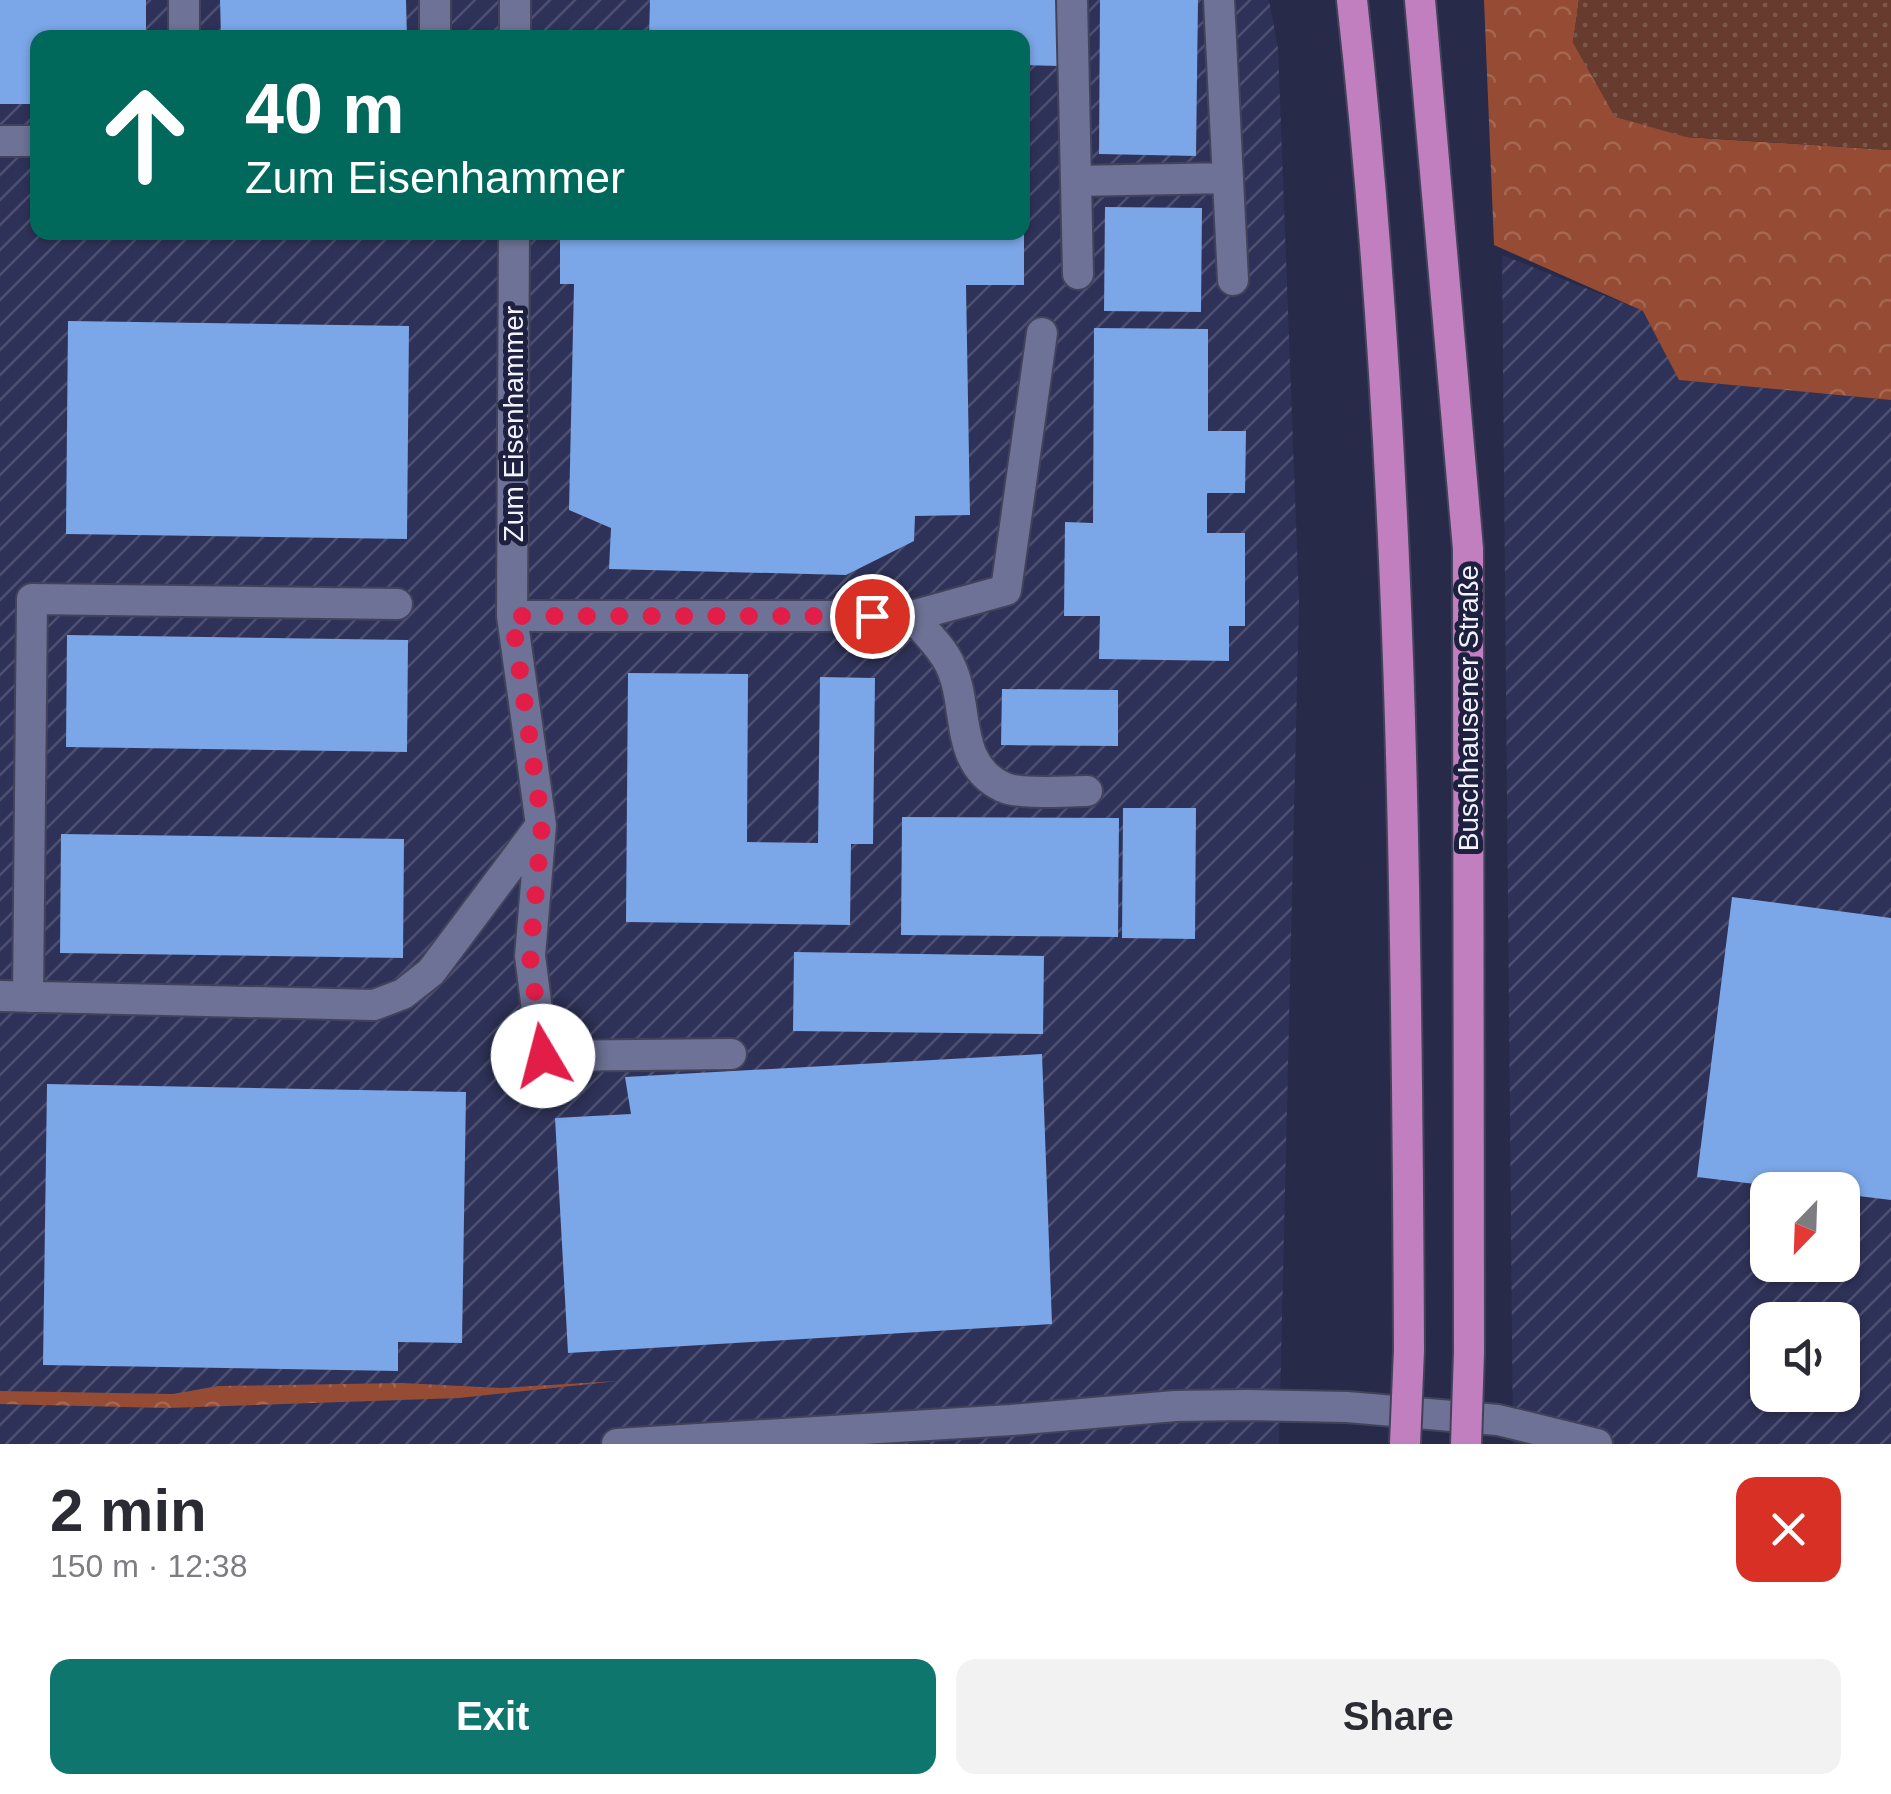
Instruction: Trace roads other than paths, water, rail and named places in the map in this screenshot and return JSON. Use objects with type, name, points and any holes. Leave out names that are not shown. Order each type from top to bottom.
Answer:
[{"type":"main road","points":[[1352,0],[1379,272],[1396,552],[1408,1108],[1409,1350],[1405,1444]]},
{"type":"main road","name":"Buschhausener Straße","points":[[1420,0],[1468,550],[1466,1444]]},
{"type":"street","points":[[184,0],[184,30]]},
{"type":"street","points":[[435,0],[435,30]]},
{"type":"street","points":[[515,0],[515,30]]},
{"type":"street","points":[[1072,0],[1078,274]]},
{"type":"street","points":[[1219,0],[1233,280]]},
{"type":"street","points":[[0,141],[30,142]]},
{"type":"street","points":[[1076,181],[1228,178]]},
{"type":"street","name":"Zum Eisenhammer","points":[[514,240],[512,616],[542,824],[530,956],[543,1056],[731,1054]]},
{"type":"street","points":[[512,616],[912,616],[1006,590],[1042,333]]},
{"type":"street","points":[[397,604],[32,599],[14,997],[374,1006],[403,994],[431,972],[542,824]]},
{"type":"street","points":[[912,616],[949,662],[969,754],[980,772],[1005,789],[1088,791]]},
{"type":"street","points":[[617,1444],[1175,1406],[1248,1405],[1347,1407],[1498,1420],[1597,1444]]}]
